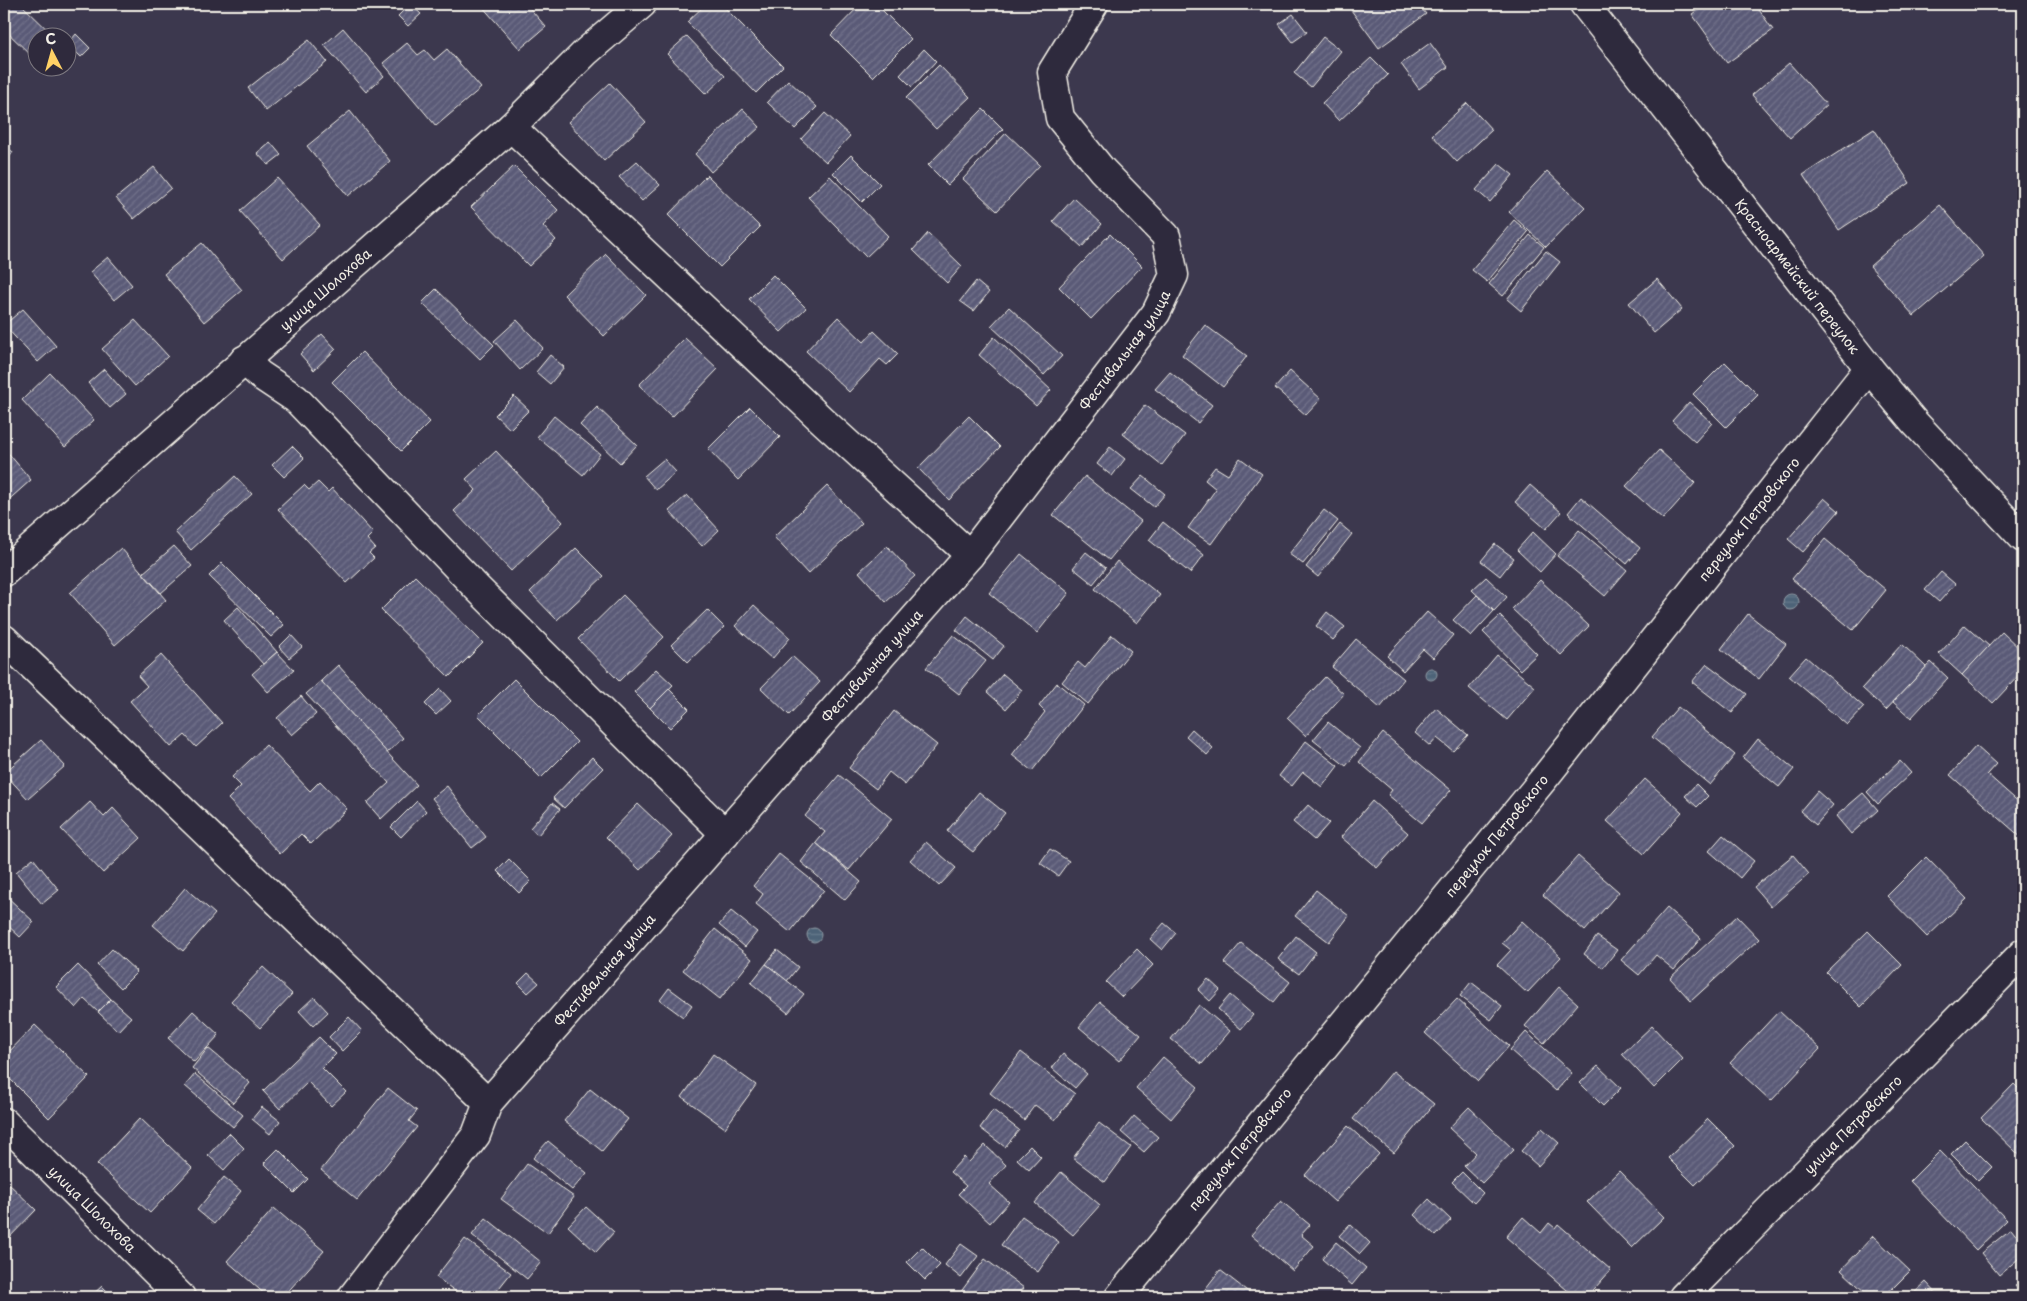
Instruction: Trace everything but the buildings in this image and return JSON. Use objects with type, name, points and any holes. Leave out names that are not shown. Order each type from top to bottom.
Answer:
[{"type":"street","name":"улица Шолохова","points":[[4,572],[511,127],[586,52],[642,4]]},
{"type":"street","name":"Фестивальная улица","points":[[352,1297],[476,1135],[488,1103],[970,555],[1156,313],[1174,275],[1166,236],[1102,170],[1060,118],[1052,72],[1094,4]]},
{"type":"street","name":"Красноармейский переулок","points":[[1584,4],[1915,424],[2023,538]]},
{"type":"street","points":[[511,127],[824,422],[970,555]]},
{"type":"street","points":[[244,360],[260,375],[296,399],[477,588],[725,834]]},
{"type":"street","name":"переулок Петровского","points":[[1118,1297],[1546,776],[1869,368]]},
{"type":"street","points":[[4,639],[488,1103]]},
{"type":"street","name":"улица Петровского","points":[[1684,1297],[2023,953]]},
{"type":"street","name":"улица Шолохова","points":[[4,1122],[181,1297]]},
{"type":"water","points":[[1788,594],[1794,594],[1799,599],[1797,608],[1788,610],[1783,605],[1783,599]]},
{"type":"water","points":[[1431,668],[1437,674],[1431,680],[1425,674]]},
{"type":"water","points":[[814,928],[819,930],[821,935],[819,940],[814,942],[809,940],[807,935],[809,930]]}]
